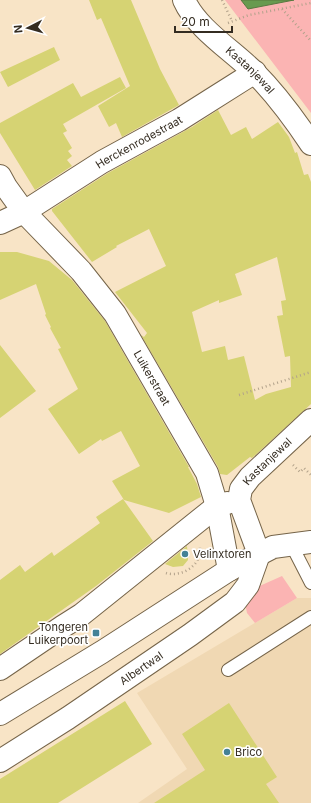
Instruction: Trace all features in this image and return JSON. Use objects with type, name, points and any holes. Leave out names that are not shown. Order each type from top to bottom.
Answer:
[{"type":"street","name":"Kastanjewal","points":[[190,3],[212,35],[255,72],[283,106],[311,144]]},
{"type":"street","name":"Herckenrodestraat","points":[[0,223],[24,212],[102,162],[179,120],[255,72]]},
{"type":"street","name":"Luikerstraat","points":[[0,176],[24,212],[81,271],[114,314],[207,473],[217,506],[229,570]]},
{"type":"street","name":"Kastanjewal","points":[[259,554],[239,500],[241,490],[250,476],[311,420]]},
{"type":"street","points":[[0,669],[81,615],[217,506],[239,500]]},
{"type":"street","points":[[0,714],[82,664],[229,570],[273,547],[301,543]]},
{"type":"street","name":"Albertwal","points":[[0,761],[68,718],[190,635],[235,602],[248,585],[259,554]]},
{"type":"lane","points":[[301,543],[311,583]]},
{"type":"lane","points":[[228,670],[311,617]]},
{"type":"path","points":[[222,0],[232,21]]},
{"type":"path","points":[[239,18],[311,3]]},
{"type":"path","points":[[282,8],[311,40]]},
{"type":"path","points":[[239,395],[311,372]]},
{"type":"shaded area","points":[[225,0],[311,0],[311,113]]},
{"type":"shaded area","points":[[241,0],[294,0],[248,9]]},
{"type":"shaded area","points":[[282,576],[297,598],[255,623],[247,613],[245,603],[253,589]]},
{"type":"shaded area","points":[[297,598],[311,598],[311,803],[138,803],[187,769],[137,693]]},
{"type":"building","points":[[89,0],[131,0],[160,69],[179,105],[122,137],[116,123],[109,127],[98,106],[130,86],[101,18],[97,20]]},
{"type":"building","points":[[54,47],[60,60],[8,87],[0,72]]},
{"type":"building","points":[[120,77],[126,88],[63,124],[67,131],[63,133],[72,148],[68,151],[72,156],[67,160],[72,166],[35,190],[0,133],[0,123],[73,83],[81,97]]},
{"type":"building","points":[[218,110],[231,135],[246,127],[252,139],[278,122],[289,137],[295,153],[297,152],[304,175],[308,174],[311,182],[311,404],[252,458],[250,457],[227,475],[220,474],[218,467],[141,335],[144,337],[147,333],[115,292],[166,266],[149,229],[116,246],[117,247],[92,262],[52,211],[52,209],[108,173],[192,127]],"holes":[[[277,257],[286,300],[281,301],[283,315],[277,316],[285,357],[290,356],[291,387],[266,394],[255,400],[244,356],[228,360],[225,346],[202,352],[192,312],[219,300],[219,303],[242,295],[235,274]]]},
{"type":"building","points":[[0,252],[17,252],[49,261],[72,280],[105,321],[189,467],[201,497],[169,513],[124,500],[112,481],[140,466],[121,431],[102,441],[101,439],[79,454],[48,409],[78,389],[58,349],[61,348],[50,328],[51,327],[45,315],[46,314],[36,284],[0,300]]},
{"type":"building","points":[[0,345],[36,391],[0,418]]},
{"type":"building","points":[[123,499],[153,541],[96,586],[0,654],[0,580],[20,565],[25,572],[52,552],[54,556],[100,523],[96,517]]},
{"type":"building","name":"Velinxtoren","points":[[187,546],[188,560],[183,566],[173,567],[165,564]]},
{"type":"building","points":[[125,701],[152,744],[58,803],[0,803],[0,779]]},
{"type":"building","name":"Brico","points":[[229,703],[277,777],[266,784],[279,803],[154,803],[205,770],[182,734]]},
{"type":"place","name":"Velinxtoren","points":[[185,554]]},
{"type":"place","name":"Tongeren Luikerpoort","points":[[96,633]]},
{"type":"place","name":"Brico","points":[[227,752]]}]
